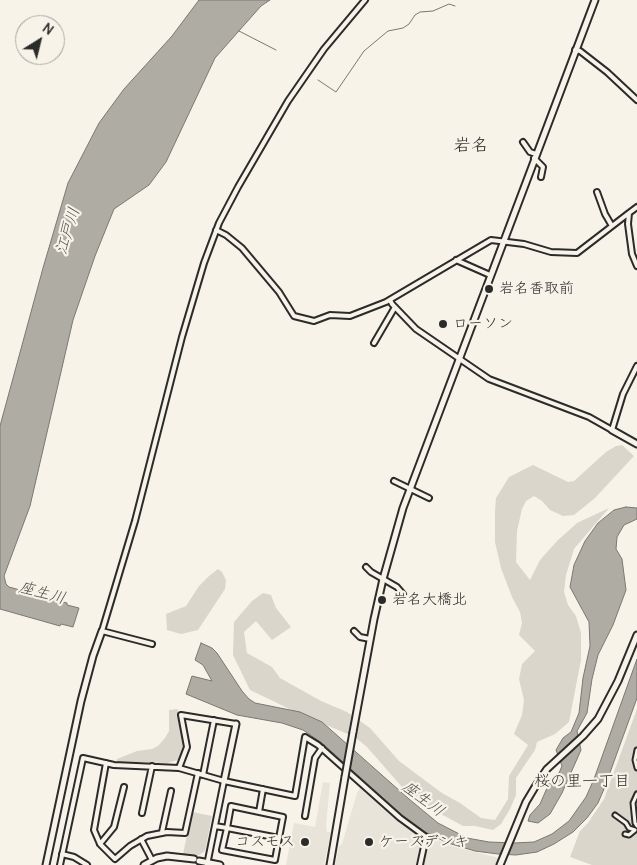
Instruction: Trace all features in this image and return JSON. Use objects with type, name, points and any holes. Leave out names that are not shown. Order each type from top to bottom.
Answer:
[{"type":"street","points":[[46,865],[93,656],[136,521],[190,306],[216,230],[238,187],[291,96],[324,49],[365,0]]},
{"type":"street","points":[[330,865],[353,732],[369,658],[370,639],[383,579],[410,489],[502,241],[595,0]]},
{"type":"street","points":[[575,50],[580,51],[607,72],[637,100]]},
{"type":"street","points":[[523,142],[543,166],[541,177]]},
{"type":"street","points":[[597,192],[605,214],[612,226]]},
{"type":"street","points":[[216,230],[226,235],[242,248],[279,292],[291,313],[298,318],[314,321],[330,315],[350,316],[390,300],[488,242],[502,241],[524,244],[551,252],[576,253],[637,207]]},
{"type":"street","points":[[629,213],[628,224],[632,254],[637,266]]},
{"type":"street","points":[[456,260],[490,275]]},
{"type":"street","points":[[390,300],[416,329],[489,379],[589,417],[637,444]]},
{"type":"street","points":[[374,343],[395,307]]},
{"type":"street","points":[[612,430],[623,394],[637,366]]},
{"type":"street","points":[[394,481],[429,498]]},
{"type":"street","points":[[366,567],[397,587],[403,594]]},
{"type":"street","points":[[354,631],[360,637],[370,639]]},
{"type":"street","points":[[102,632],[152,644]]},
{"type":"street","points":[[500,865],[526,802],[548,770],[593,724],[608,701],[637,635]]},
{"type":"street","points":[[179,768],[187,747],[181,715],[236,724],[208,864]]},
{"type":"street","points":[[203,775],[214,720]]},
{"type":"street","points":[[60,865],[83,758],[114,765],[179,768],[224,781],[295,796],[305,737],[322,748],[400,818],[426,837],[420,865]]},
{"type":"street","points":[[305,816],[315,758],[322,748]]},
{"type":"street","points":[[637,750],[635,760],[637,768]]},
{"type":"street","points":[[106,763],[94,825],[100,844],[115,859],[141,839],[162,832],[185,833],[198,774]]},
{"type":"street","points":[[142,813],[152,766]]},
{"type":"street","points":[[100,844],[114,827],[124,787]]},
{"type":"street","points":[[259,812],[263,789]]},
{"type":"street","points":[[162,832],[170,791]]},
{"type":"street","points":[[636,828],[633,803],[637,794]]},
{"type":"street","points":[[231,806],[283,816],[275,860],[222,850],[227,828],[231,806]]},
{"type":"street","points":[[615,815],[626,823],[629,828],[636,828]]},
{"type":"street","points":[[215,826],[279,838]]},
{"type":"street","points":[[625,834],[629,835],[636,828]]},
{"type":"street","points":[[141,839],[152,860]]},
{"type":"street","points":[[62,854],[74,857],[87,865]]},
{"type":"street","points":[[144,865],[152,860],[167,856],[220,865]]},
{"type":"shaded area","points":[[622,445],[634,456],[595,498],[574,515],[563,516],[550,510],[542,501],[534,496],[526,501],[522,509],[517,531],[516,562],[530,580],[540,560],[557,541],[577,523],[609,508],[574,549],[566,575],[564,592],[568,605],[576,616],[581,633],[581,660],[569,722],[555,734],[537,742],[535,750],[516,778],[516,795],[510,809],[501,824],[493,830],[475,826],[463,826],[428,807],[402,787],[367,747],[355,737],[302,715],[250,690],[233,655],[234,622],[252,601],[263,593],[271,595],[276,608],[291,627],[272,640],[256,621],[244,632],[247,653],[272,667],[280,678],[321,701],[347,712],[370,728],[399,761],[442,793],[481,818],[495,820],[508,799],[509,776],[528,745],[514,734],[522,715],[524,700],[519,679],[522,664],[535,651],[519,635],[522,623],[520,612],[501,568],[495,542],[496,498],[509,477],[533,465],[568,482],[574,481],[606,452]]},
{"type":"shaded area","points":[[218,569],[226,580],[225,589],[198,630],[181,634],[167,630],[166,614],[186,606],[199,586]]},
{"type":"shaded area","points":[[178,709],[179,725],[184,742],[181,759],[168,763],[117,762],[117,759],[137,751],[152,749],[158,746],[169,731],[169,710]]},
{"type":"shaded area","points":[[637,709],[637,865],[592,865],[570,857],[580,831],[588,823],[604,799]]},
{"type":"shaded area","points":[[323,782],[330,783],[326,825],[327,832],[331,832],[324,865],[286,865],[294,823],[315,827]]},
{"type":"shaded area","points":[[360,788],[398,822],[421,838],[416,865],[335,865],[339,846],[342,844]]},
{"type":"shaded area","points":[[192,812],[212,816],[205,851],[196,857],[183,854]]},
{"type":"shaded area","points":[[429,835],[451,846],[499,858],[496,865],[422,865]]},
{"type":"water","name":"江戸川","points":[[199,0],[270,0],[261,6],[215,58],[166,162],[149,185],[114,209],[95,256],[73,320],[30,506],[4,576],[9,587],[79,608],[73,627],[61,624],[60,626],[0,609],[0,426],[68,183],[99,123],[124,89],[172,36]]},
{"type":"water","points":[[626,507],[637,508],[637,519],[624,525],[617,537],[616,549],[622,559],[626,590],[613,625],[598,655],[587,713],[577,731],[581,750],[562,793],[550,814],[538,823],[528,821],[530,815],[540,804],[551,779],[559,773],[562,766],[556,750],[563,738],[571,732],[579,713],[583,678],[590,646],[589,622],[570,587],[574,565],[585,541],[598,523],[614,510]]},
{"type":"water","points":[[201,643],[212,648],[217,653],[249,699],[255,703],[300,712],[322,722],[438,823],[467,838],[489,842],[534,842],[552,834],[569,821],[586,797],[594,779],[637,659],[637,698],[604,789],[598,803],[587,818],[573,832],[537,852],[516,855],[498,854],[475,851],[448,843],[425,832],[403,816],[322,743],[303,730],[282,723],[237,715],[186,694],[192,676],[212,681],[203,665],[195,660]]},
{"type":"waterway","points":[[318,80],[336,92],[364,51],[388,31],[403,28],[420,12],[433,11],[449,4],[455,6]]},
{"type":"waterway","points":[[239,31],[276,50]]},
{"type":"place","name":"岩名香取前","points":[[489,289]]},
{"type":"place","name":"ローソン","points":[[443,324]]},
{"type":"place","name":"岩名大橋北","points":[[382,600]]},
{"type":"place","name":"コスモス","points":[[305,842]]},
{"type":"place","name":"ケーズデンキ","points":[[369,842]]},
{"type":"district","name":"岩名","points":[[471,146]]},
{"type":"district","name":"桜の里一丁目","points":[[582,781]]},
{"type":"water label","name":"座生川","points":[[42,593]]},
{"type":"water label","name":"座生川","points":[[423,799]]}]
